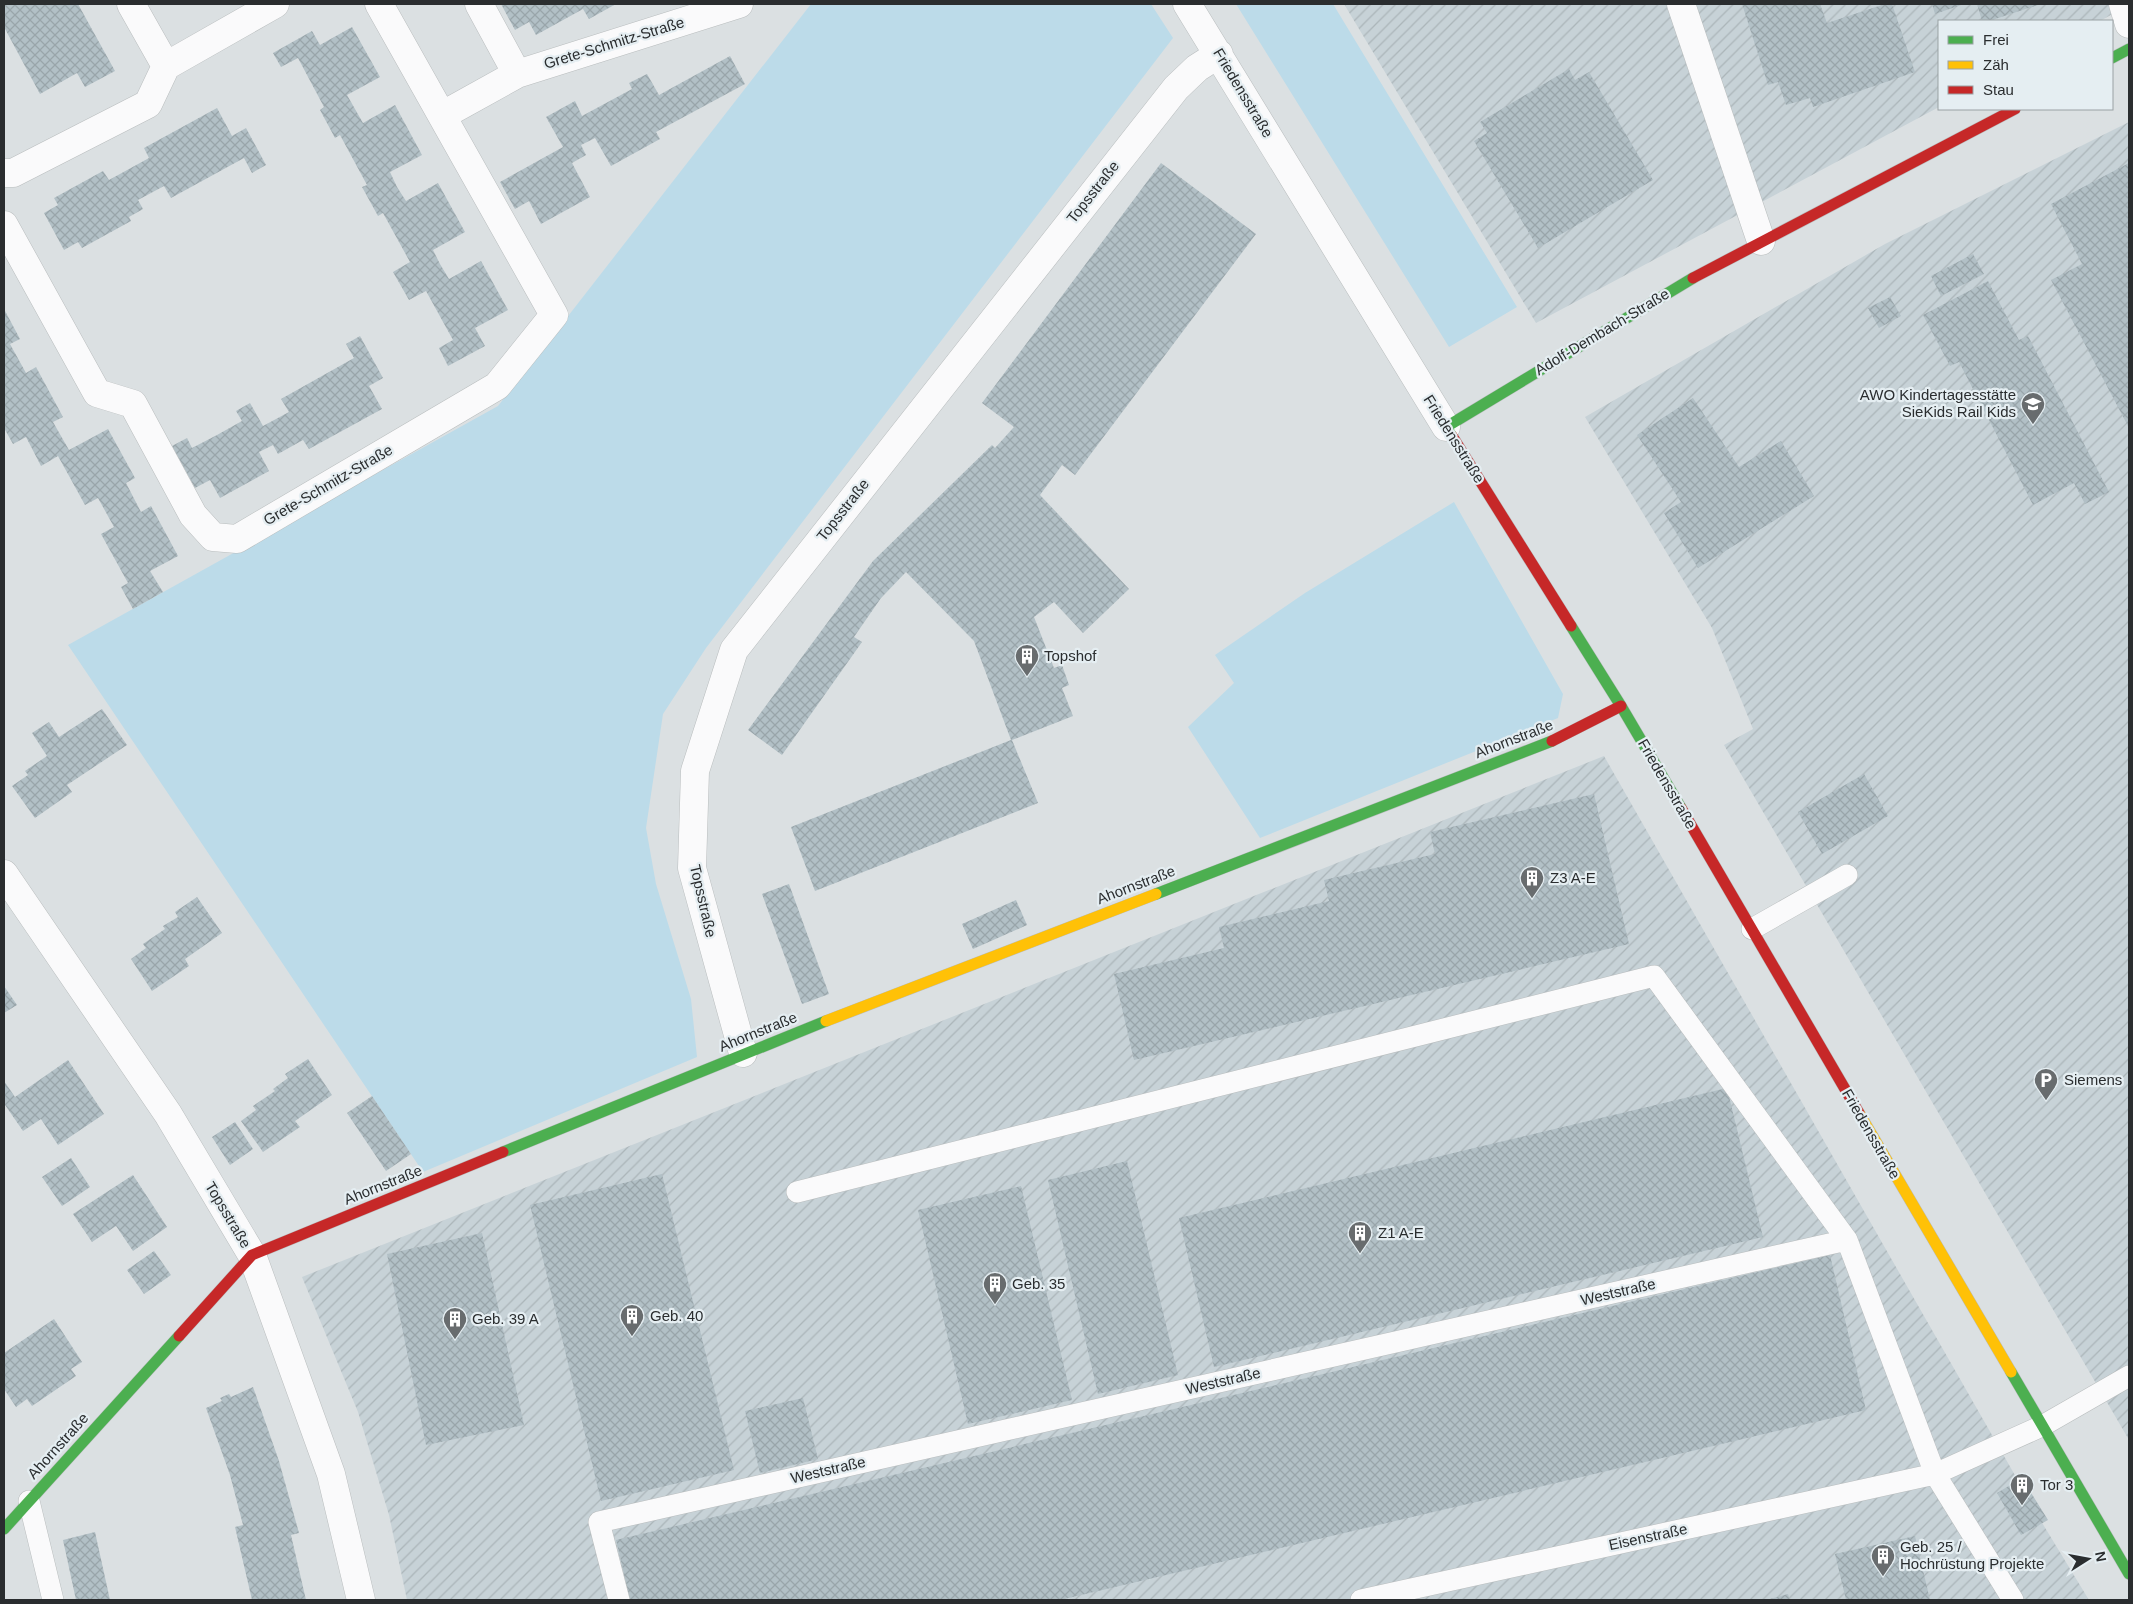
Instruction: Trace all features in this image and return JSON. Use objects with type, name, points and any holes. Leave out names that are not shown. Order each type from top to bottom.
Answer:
[{"type":"main road","points":[[2113,57],[2129,49]]},
{"type":"main road","name":"Adolf-Dembach-Straße","points":[[1446,427],[1678,287],[1761,241],[2013,110]]},
{"type":"main road","name":"Friedensstraße","points":[[1446,427],[1621,706],[2129,1574]]},
{"type":"main road","name":"Ahornstraße","points":[[4,1529],[252,1256],[743,1053],[1565,736],[1621,706]]},
{"type":"street","points":[[131,4],[166,66]]},
{"type":"street","points":[[4,173],[13,173],[148,104],[166,66],[275,4]]},
{"type":"street","name":"Grete-Schmitz-Straße","points":[[4,226],[97,393],[133,404],[193,515],[213,537],[237,539],[497,386],[554,315],[379,4]]},
{"type":"street","points":[[479,4],[517,74]]},
{"type":"street","name":"Grete-Schmitz-Straße","points":[[443,115],[517,74],[739,4]]},
{"type":"street","name":"Friedensstraße","points":[[1187,4],[1446,427]]},
{"type":"street","points":[[1681,4],[1761,241]]},
{"type":"street","points":[[2123,4],[2129,24]]},
{"type":"street","name":"Topsstraße","points":[[743,1053],[692,868],[695,771],[734,650],[1176,88],[1197,68],[1219,54]]},
{"type":"street","name":"Topsstraße","points":[[4,874],[168,1114],[252,1256],[331,1474],[361,1600]]},
{"type":"lane","points":[[1752,929],[1847,875]]},
{"type":"lane","points":[[796,1192],[1654,976],[1847,1240],[1935,1474],[2014,1600]]},
{"type":"lane","name":"Weststraße","points":[[619,1600],[600,1522],[1847,1240]]},
{"type":"lane","name":"Eisenstraße","points":[[1361,1600],[1935,1474],[2042,1426],[2129,1376]]},
{"type":"lane","points":[[29,1501],[53,1600]]},
{"type":"shaded area","points":[[811,4],[1151,4],[1173,38],[706,648],[663,714],[646,828],[656,884],[691,999],[697,1057],[423,1172],[68,645],[498,406]]},
{"type":"shaded area","points":[[1236,4],[1333,4],[1517,307],[1449,347]]},
{"type":"shaded area","points":[[1344,4],[2129,4],[2102,20],[1938,20],[1938,108],[1536,323]]},
{"type":"shaded area","points":[[2129,122],[2129,1440],[1724,745],[1753,729],[1712,628],[1585,417],[1885,244]]},
{"type":"shaded area","points":[[1454,502],[1563,694],[1558,718],[1260,838],[1188,727],[1234,683],[1215,655],[1305,593]]},
{"type":"shaded area","points":[[1604,756],[2044,1526],[2089,1600],[407,1600],[389,1515],[358,1412],[302,1277]]},
{"type":"building","points":[[4,4],[78,4],[115,71],[85,87],[77,73],[40,94],[4,27]]},
{"type":"building","points":[[501,4],[616,4],[589,19],[583,9],[536,35],[529,22],[515,30]]},
{"type":"building","points":[[1742,4],[1820,4],[1827,23],[1885,4],[1892,4],[1915,72],[1813,107],[1810,98],[1786,105],[1778,82],[1768,85]]},
{"type":"building","points":[[1932,4],[1964,4],[1935,14]]},
{"type":"building","points":[[1977,4],[2041,4],[1992,20],[1982,20]]},
{"type":"building","points":[[352,27],[380,77],[347,95],[363,123],[395,105],[422,155],[390,172],[397,187],[406,201],[438,183],[465,232],[433,250],[440,264],[449,279],[481,261],[508,310],[475,328],[485,346],[448,366],[439,348],[453,340],[426,291],[409,300],[393,272],[410,262],[383,213],[378,216],[362,187],[367,185],[340,135],[335,138],[320,110],[324,107],[298,58],[281,67],[273,53],[312,31],[320,45]]},
{"type":"building","points":[[730,56],[745,84],[656,132],[660,139],[611,166],[595,138],[581,145],[586,155],[572,163],[590,197],[541,224],[529,201],[515,209],[500,182],[563,147],[546,117],[575,101],[582,116],[632,89],[629,83],[647,74],[659,95]]},
{"type":"building","points":[[1569,69],[1575,80],[1589,72],[1653,180],[1538,248],[1474,141],[1487,133],[1480,122]]},
{"type":"building","points":[[217,108],[232,136],[246,128],[266,165],[252,173],[244,158],[171,198],[164,186],[138,200],[143,209],[129,217],[131,221],[82,248],[78,242],[64,250],[44,213],[58,205],[54,198],[103,171],[109,180],[149,158],[144,148]]},
{"type":"building","points":[[1161,163],[1256,234],[1075,475],[1062,465],[1040,495],[1129,589],[1083,633],[1054,602],[1034,617],[1054,668],[1062,665],[1069,685],[1062,688],[1073,716],[1012,740],[1038,803],[815,891],[791,827],[1011,740],[974,641],[906,572],[881,598],[854,637],[862,642],[782,755],[748,730],[873,561],[992,445],[995,448],[1014,427],[982,403]]},
{"type":"building","points":[[2129,163],[2129,428],[2051,280],[2082,264],[2051,204]]},
{"type":"building","points":[[1973,254],[1984,274],[1941,296],[1931,276]]},
{"type":"building","name":"AWO Kindertagesstätte SieKids Rail Kids","points":[[1988,281],[2019,340],[2028,336],[2109,492],[2085,504],[2074,483],[2033,505],[1959,362],[1950,366],[1923,315]]},
{"type":"building","points":[[1890,297],[1901,316],[1879,328],[1868,308]]},
{"type":"building","points":[[4,309],[20,339],[10,344],[26,373],[36,367],[63,417],[53,422],[69,450],[108,429],[135,478],[126,483],[141,512],[151,506],[178,556],[150,571],[163,592],[133,609],[121,587],[128,583],[101,534],[114,527],[98,498],[85,505],[58,456],[41,466],[26,437],[13,444],[4,428]]},
{"type":"building","points":[[360,336],[383,378],[369,386],[382,409],[309,449],[303,440],[278,454],[273,445],[259,452],[269,471],[220,498],[210,480],[195,488],[172,446],[187,438],[192,448],[217,435],[242,421],[236,411],[250,403],[263,426],[289,412],[281,399],[354,358],[346,344]]},
{"type":"building","points":[[1693,398],[1739,467],[1781,441],[1814,496],[1698,568],[1664,513],[1681,502],[1637,435]]},
{"type":"building","points":[[102,709],[127,745],[67,785],[72,792],[35,818],[12,786],[28,775],[25,771],[47,756],[32,733],[49,722],[59,737]]},
{"type":"building","points":[[1864,774],[1888,816],[1822,854],[1798,812]]},
{"type":"building","points":[[1594,794],[1629,944],[1134,1060],[1114,974],[1224,948],[1219,927],[1329,901],[1324,880],[1435,854],[1430,832]]},
{"type":"building","points":[[789,884],[829,994],[802,1004],[762,894]]},
{"type":"building","points":[[197,897],[222,933],[185,959],[189,966],[152,991],[131,959],[146,948],[143,944],[165,929],[163,926],[178,917],[175,912]]},
{"type":"building","points":[[1016,900],[1027,925],[973,949],[962,924]]},
{"type":"building","points":[[4,986],[17,1005],[4,1013]]},
{"type":"building","points":[[308,1059],[332,1095],[295,1121],[300,1127],[263,1152],[241,1121],[256,1110],[253,1106],[275,1091],[273,1089],[288,1078],[285,1074]]},
{"type":"building","points":[[68,1060],[104,1114],[58,1145],[41,1119],[23,1131],[4,1106],[4,1081],[15,1097]]},
{"type":"building","points":[[1727,1088],[1763,1237],[1214,1367],[1179,1218]]},
{"type":"building","points":[[372,1096],[411,1154],[386,1171],[347,1113]]},
{"type":"building","points":[[235,1122],[253,1149],[230,1165],[212,1137]]},
{"type":"building","points":[[71,1158],[90,1187],[62,1206],[42,1177]]},
{"type":"building","points":[[1127,1161],[1178,1375],[1098,1394],[1048,1180]]},
{"type":"building","name":"Geb. 40","points":[[662,1174],[734,1470],[601,1501],[530,1205]]},
{"type":"building","points":[[133,1175],[167,1227],[133,1251],[116,1226],[92,1242],[73,1214]]},
{"type":"building","name":"Geb. 35","points":[[1021,1186],[1072,1400],[968,1424],[918,1210]]},
{"type":"building","name":"Geb. 39 A","points":[[482,1233],[524,1425],[426,1445],[387,1254]]},
{"type":"building","points":[[154,1251],[171,1275],[144,1294],[127,1270]]},
{"type":"building","points":[[1830,1255],[1866,1410],[1060,1600],[630,1600],[616,1540]]},
{"type":"building","points":[[54,1319],[82,1362],[71,1369],[76,1376],[32,1406],[27,1399],[16,1407],[4,1389],[4,1353]]},
{"type":"building","points":[[253,1387],[279,1461],[299,1533],[291,1535],[306,1600],[252,1600],[235,1527],[243,1525],[230,1475],[206,1408],[222,1401],[220,1398],[229,1394],[231,1397]]},
{"type":"building","points":[[803,1398],[818,1459],[760,1473],[745,1411]]},
{"type":"building","name":"Tor 3","points":[[2022,1478],[2048,1520],[2021,1535],[1997,1493]]},
{"type":"building","points":[[95,1532],[110,1600],[76,1600],[63,1540]]},
{"type":"building","name":"Geb. 25 / Hochrüstung Projekte","points":[[1915,1536],[1930,1600],[1846,1600],[1835,1554]]},
{"type":"building","points":[[1788,1594],[1790,1600],[1766,1600]]},
{"type":"traffic: fast","points":[[2113,57],[2129,49]]},
{"type":"traffic: fast","points":[[1452,436],[1446,427],[1693,278]]},
{"type":"traffic: fast","points":[[1571,626],[1681,808]]},
{"type":"traffic: fast","points":[[1156,894],[1552,741]]},
{"type":"traffic: fast","points":[[503,1152],[826,1021]]},
{"type":"traffic: fast","points":[[4,1529],[179,1336]]},
{"type":"traffic: fast","points":[[2011,1372],[2129,1574]]},
{"type":"traffic: slow","points":[[826,1021],[1156,894]]},
{"type":"traffic: slow","points":[[1859,1113],[2011,1372]]},
{"type":"traffic: jam","points":[[1693,278],[2013,110]]},
{"type":"traffic: jam","points":[[1452,436],[1571,626]]},
{"type":"traffic: jam","points":[[1552,741],[1621,706]]},
{"type":"traffic: jam","points":[[1681,808],[1859,1113]]},
{"type":"traffic: jam","points":[[179,1336],[252,1255],[503,1152]]},
{"type":"place","name":"AWO Kindertagesstätte SieKids Rail Kids","points":[[2033,425]]},
{"type":"place","name":"Topshof","points":[[1027,677]]},
{"type":"place","name":"Z3 A-E","points":[[1532,899]]},
{"type":"place","name":"Siemens","points":[[2046,1101]]},
{"type":"place","name":"Z1 A-E","points":[[1360,1254]]},
{"type":"place","name":"Geb. 35","points":[[995,1305]]},
{"type":"place","name":"Geb. 40","points":[[632,1337]]},
{"type":"place","name":"Geb. 39 A","points":[[455,1340]]},
{"type":"place","name":"Tor 3","points":[[2022,1506]]},
{"type":"place","name":"Geb. 25 / Hochrüstung Projekte","points":[[1883,1577]]}]
